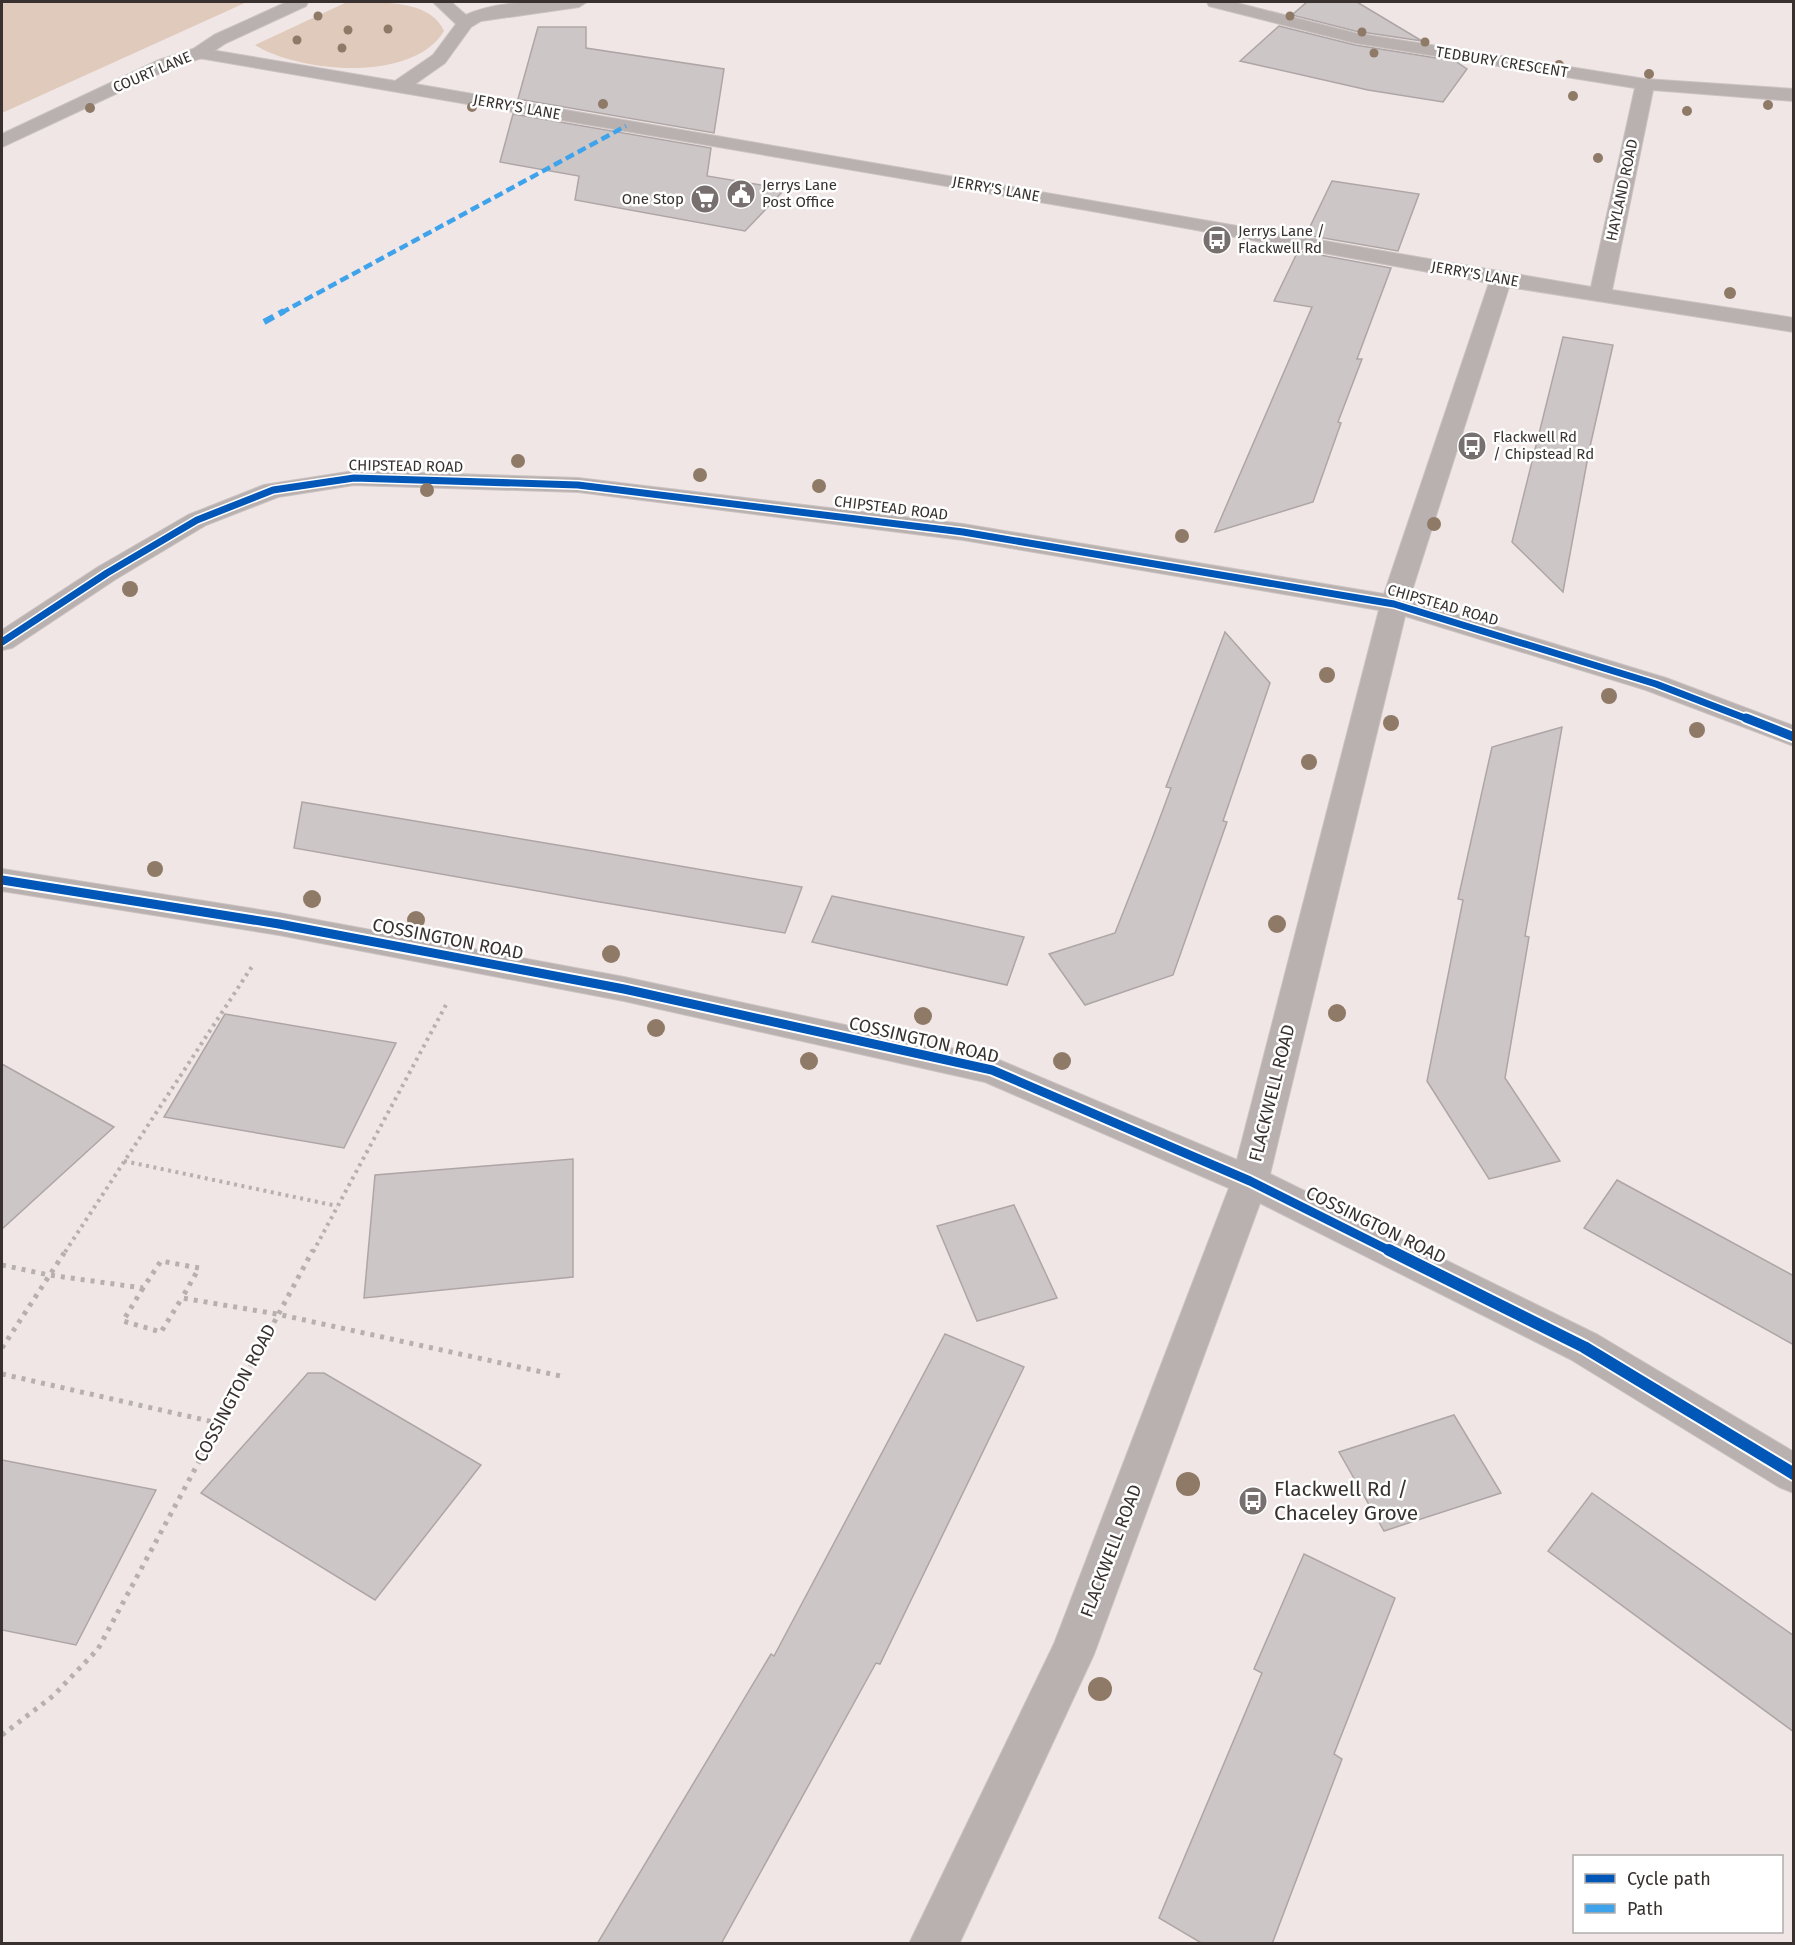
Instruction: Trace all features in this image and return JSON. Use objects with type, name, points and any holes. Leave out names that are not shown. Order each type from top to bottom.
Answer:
[{"type":"street","name":"COURT LANE","points":[[2,141],[165,64],[199,53],[220,39],[300,2]]},
{"type":"street","points":[[441,2],[465,23]]},
{"type":"street","points":[[400,86],[439,59],[465,23],[491,12],[579,2]]},
{"type":"street","name":"TEDBURY CRESCENT","points":[[1215,2],[1355,38],[1645,84],[1794,95]]},
{"type":"street","name":"JERRY'S LANE","points":[[199,53],[1075,202],[1501,279],[1794,325]]},
{"type":"street","name":"HAYLAND ROAD","points":[[1600,295],[1645,84]]},
{"type":"street","name":"FLACKWELL ROAD","points":[[933,1944],[1072,1654],[1250,1181],[1394,604],[1501,279]]},
{"type":"street","name":"CHIPSTEAD ROAD","points":[[2,642],[107,573],[197,520],[273,490],[354,478],[578,485],[963,532],[1394,604],[1656,684],[1794,737]]},
{"type":"street","name":"COSSINGTON ROAD","points":[[2,880],[279,924],[624,989],[992,1070],[1250,1181],[1584,1347],[1794,1474]]},
{"type":"path","points":[[2,1348],[279,924]]},
{"type":"path","points":[[124,1161],[337,1206]]},
{"type":"path","points":[[161,1261],[199,1268],[182,1298],[161,1332],[123,1321],[161,1261]]},
{"type":"path","points":[[2,1265],[48,1275],[143,1288]]},
{"type":"path","points":[[182,1298],[277,1314],[565,1377]]},
{"type":"path","points":[[2,1374],[218,1423]]},
{"type":"shaded area","points":[[2,2],[247,2],[2,113]]},
{"type":"shaded area","points":[[347,2],[390,3],[417,8],[438,21],[444,31],[429,48],[408,59],[382,66],[355,68],[326,67],[299,62],[275,55],[255,45]]},
{"type":"building","points":[[1307,2],[1357,2],[1422,41],[1355,31],[1292,15]]},
{"type":"building","points":[[1279,26],[1355,45],[1455,61],[1467,69],[1443,102],[1368,90],[1240,61]]},
{"type":"building","points":[[538,27],[586,27],[586,48],[724,69],[714,133],[518,99]]},
{"type":"building","points":[[513,114],[711,148],[707,176],[785,189],[745,231],[575,200],[579,176],[500,162]]},
{"type":"building","points":[[1332,181],[1419,194],[1398,251],[1306,235]]},
{"type":"building","points":[[1298,251],[1391,268],[1357,359],[1362,359],[1338,422],[1341,423],[1313,502],[1215,532],[1312,307],[1274,301]]},
{"type":"building","points":[[1563,337],[1613,345],[1589,451],[1563,592],[1512,542]]},
{"type":"building","points":[[1225,632],[1270,683],[1223,821],[1227,822],[1173,975],[1085,1005],[1049,954],[1115,933],[1171,788],[1166,787]]},
{"type":"building","points":[[1562,727],[1525,936],[1529,937],[1505,1078],[1560,1161],[1489,1179],[1427,1081],[1463,900],[1458,899],[1492,747]]},
{"type":"building","points":[[302,802],[802,887],[785,933],[594,901],[294,848]]},
{"type":"building","points":[[832,896],[1024,937],[1007,985],[812,942]]},
{"type":"building","points":[[225,1014],[396,1043],[344,1148],[164,1117]]},
{"type":"building","points":[[2,1064],[114,1127],[2,1229]]},
{"type":"building","points":[[573,1159],[573,1277],[364,1298],[375,1175]]},
{"type":"building","points":[[1617,1180],[1794,1276],[1794,1345],[1584,1228]]},
{"type":"building","points":[[1014,1205],[1057,1298],[977,1321],[937,1226]]},
{"type":"building","points":[[945,1334],[1024,1367],[880,1664],[876,1663],[721,1944],[597,1944],[771,1654],[774,1656]]},
{"type":"building","points":[[308,1373],[324,1373],[481,1465],[375,1600],[201,1493]]},
{"type":"building","points":[[1454,1415],[1501,1493],[1384,1531],[1339,1452]]},
{"type":"building","points":[[2,1460],[156,1490],[76,1645],[2,1630]]},
{"type":"building","points":[[1592,1493],[1794,1636],[1794,1732],[1548,1551]]},
{"type":"building","points":[[1304,1554],[1395,1598],[1334,1754],[1342,1759],[1272,1944],[1203,1944],[1159,1918],[1262,1673],[1254,1669]]},
{"type":"marked path","points":[[264,322],[626,126]]},
{"type":"cycle path","points":[[2,642],[107,573],[197,520],[273,490],[354,478],[578,485],[963,532],[1394,604],[1656,684],[1794,737]]},
{"type":"cycle path","points":[[2,880],[279,924],[624,989],[992,1070],[1250,1181],[1584,1347],[1794,1474]]},
{"type":"place","name":"Jerrys Lane Post Office","points":[[741,194]]},
{"type":"place","name":"One Stop","points":[[705,199]]},
{"type":"place","name":"Jerrys Lane / Flackwell Rd","points":[[1217,240]]},
{"type":"place","name":"Flackwell Rd / Chipstead Rd","points":[[1472,446]]},
{"type":"place","name":"Flackwell Rd / Chaceley Grove","points":[[1253,1501]]}]
